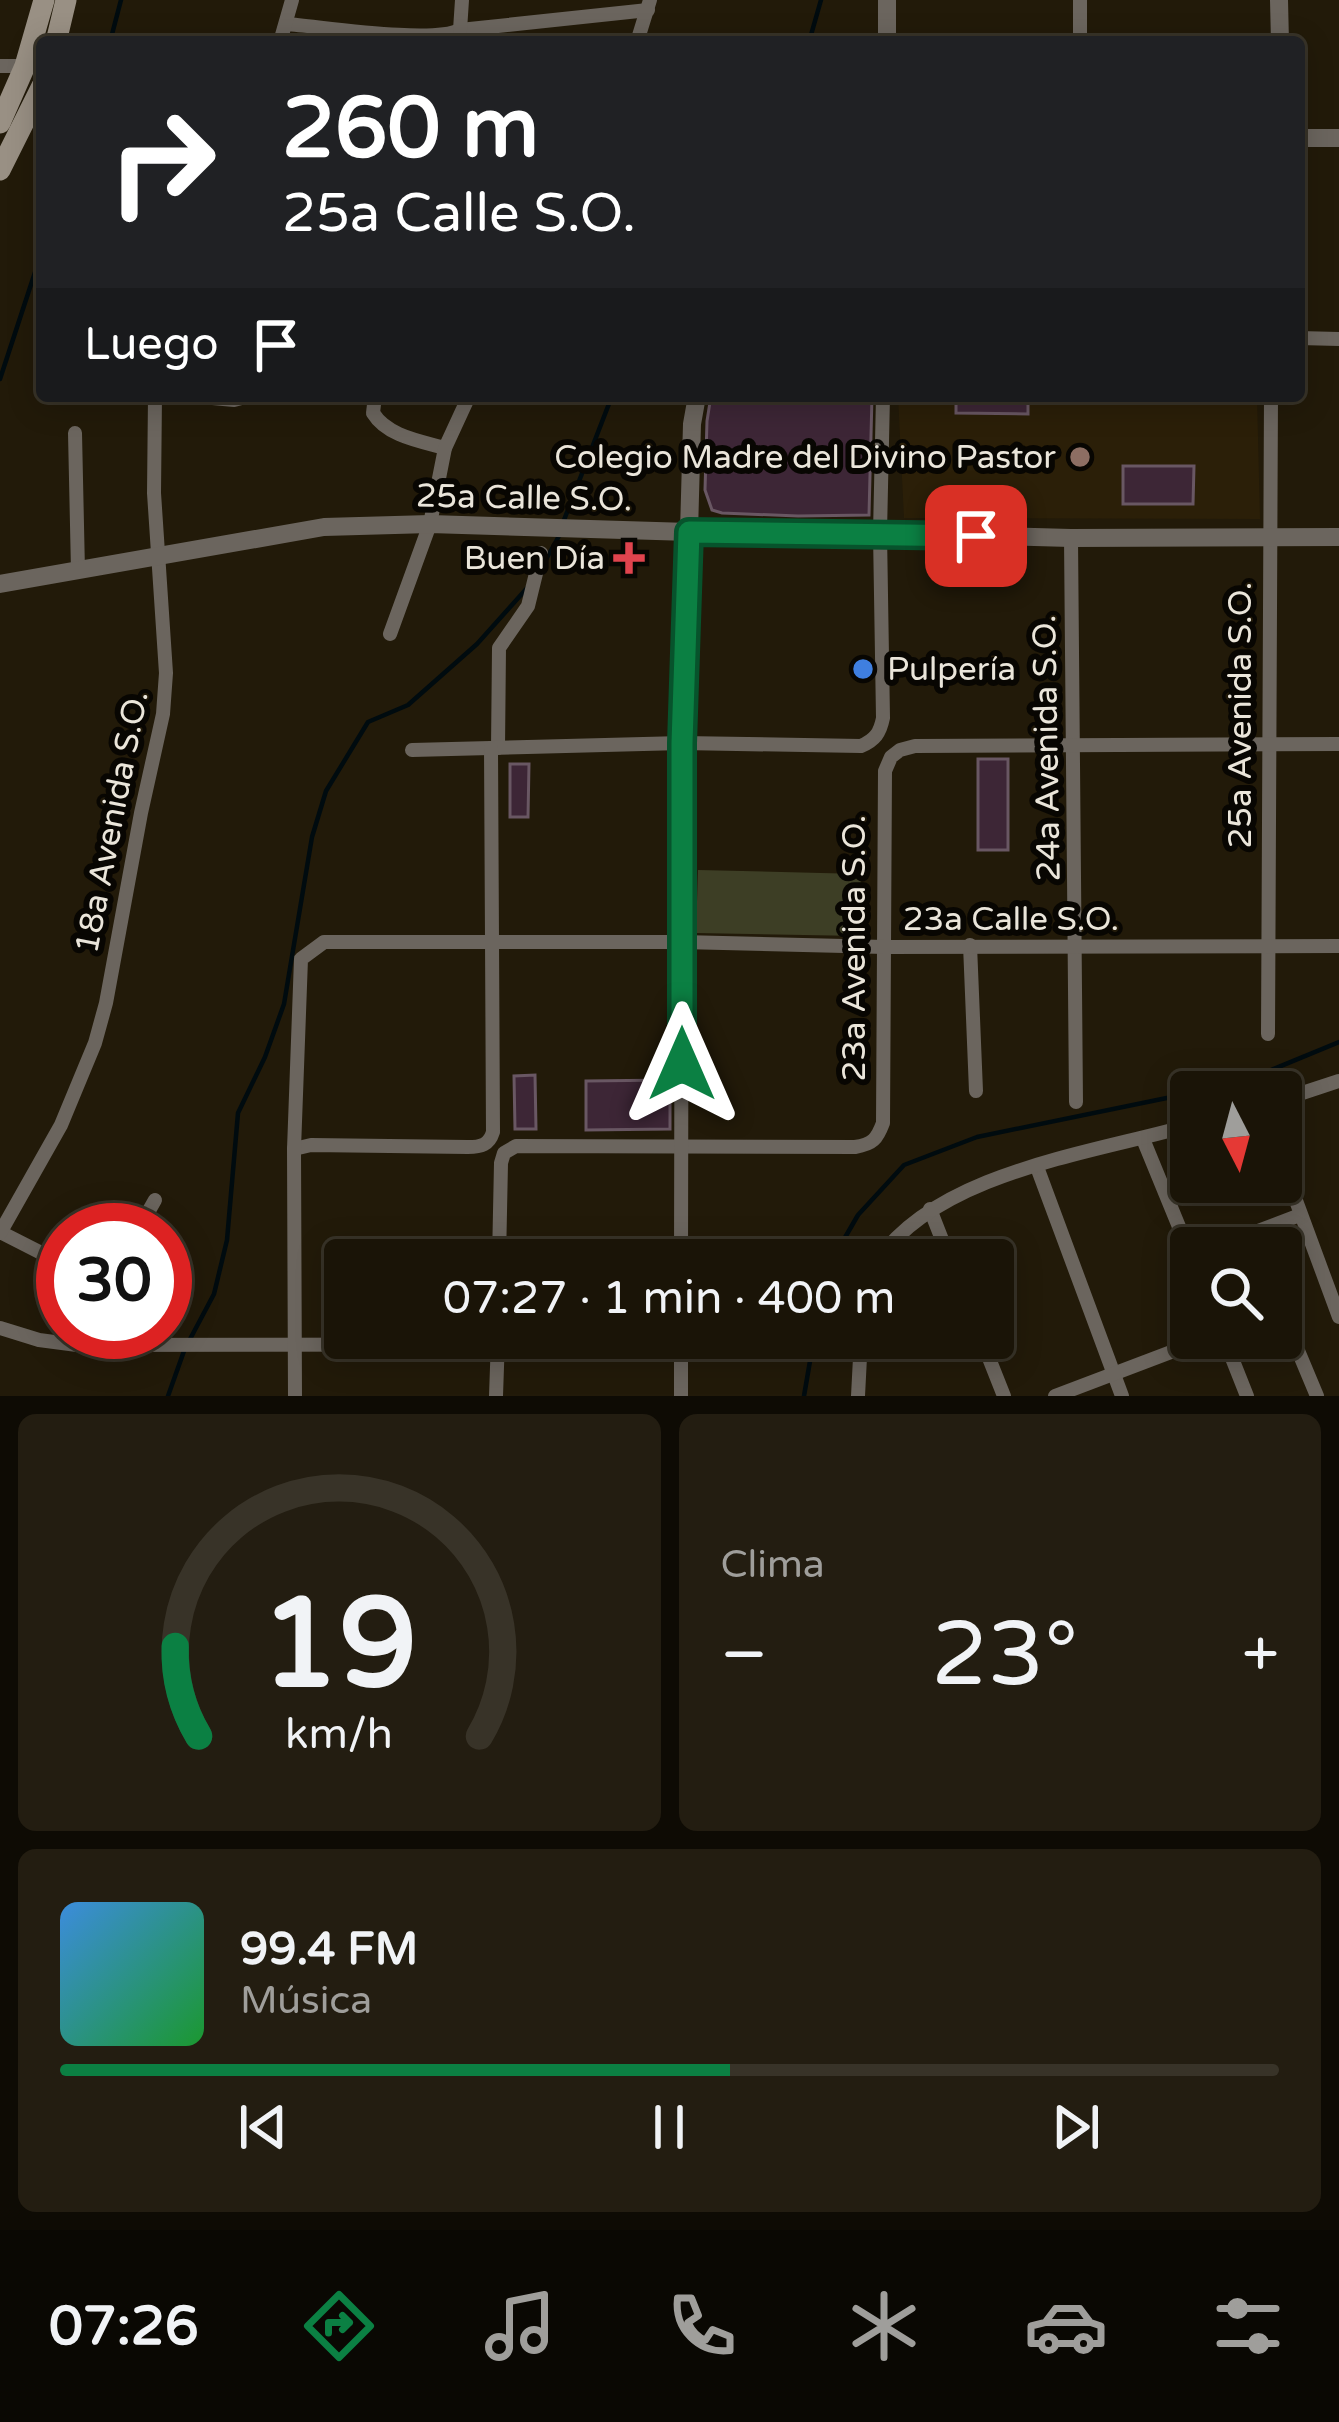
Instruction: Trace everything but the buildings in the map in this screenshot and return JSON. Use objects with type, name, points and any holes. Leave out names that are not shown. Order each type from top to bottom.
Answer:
[{"type":"main road","points":[[0,123],[25,66],[44,0]]},
{"type":"main road","points":[[57,36],[66,0]]},
{"type":"main road","points":[[0,170],[36,98]]},
{"type":"street","points":[[282,36],[292,0]]},
{"type":"street","points":[[454,35],[462,0]]},
{"type":"street","points":[[887,0],[887,36]]},
{"type":"street","points":[[1080,0],[1080,36]]},
{"type":"street","points":[[1279,0],[1280,36]]},
{"type":"street","points":[[287,24],[454,35],[649,5],[639,36]]},
{"type":"street","points":[[0,66],[25,66]]},
{"type":"street","points":[[1305,138],[1339,138]]},
{"type":"street","points":[[1305,338],[1339,339]]},
{"type":"street","name":"18a Avenida S.O.","points":[[0,1233],[61,1125],[95,1043],[163,714],[166,674],[154,493],[155,402]]},
{"type":"street","points":[[374,402],[373,413],[380,426],[446,448]]},
{"type":"street","points":[[390,634],[430,524],[446,448],[466,402]]},
{"type":"street","points":[[681,1239],[682,743],[696,402]]},
{"type":"street","points":[[412,750],[682,743],[861,746],[872,741],[883,718],[883,402]]},
{"type":"street","name":"25a Avenida S.O.","points":[[1268,1034],[1271,402]]},
{"type":"street","points":[[75,433],[77,571]]},
{"type":"street","name":"25a Calle S.O.","points":[[0,584],[325,527],[430,524],[1071,538],[1339,537]]},
{"type":"street","name":"24a Avenida S.O.","points":[[1071,538],[1076,1102]]},
{"type":"street","points":[[295,1396],[294,1149],[311,1145],[468,1147],[491,1139],[499,648],[528,606],[541,553]]},
{"type":"street","points":[[1074,743],[1339,744]]},
{"type":"street","name":"23a Avenida S.O.","points":[[682,1146],[856,1147],[878,1138],[884,1123],[885,771],[891,757],[915,746],[1074,743]]},
{"type":"street","name":"23a Calle S.O.","points":[[294,1149],[301,959],[324,942],[1339,946]]},
{"type":"street","points":[[970,945],[976,1091]]},
{"type":"street","points":[[1302,1093],[1339,1081]]},
{"type":"street","points":[[896,1239],[931,1209],[985,1183],[1170,1132]]},
{"type":"street","points":[[1143,1139],[1179,1227]]},
{"type":"street","points":[[499,1239],[501,1163],[509,1148],[682,1146]]},
{"type":"street","points":[[1037,1166],[1122,1396]]},
{"type":"street","points":[[1296,1203],[1339,1317]]},
{"type":"street","points":[[931,1209],[942,1239]]},
{"type":"street","points":[[1268,1227],[1300,1215]]},
{"type":"street","points":[[0,1233],[36,1251]]},
{"type":"street","points":[[0,1328],[77,1345],[324,1344]]},
{"type":"street","points":[[1055,1396],[1170,1352]]},
{"type":"street","points":[[496,1396],[497,1359]]},
{"type":"street","points":[[681,1359],[681,1396]]},
{"type":"street","points":[[858,1396],[860,1359]]},
{"type":"street","points":[[989,1359],[1004,1396]]},
{"type":"street","points":[[1232,1359],[1247,1396]]},
{"type":"street","points":[[1302,1359],[1317,1396]]},
{"type":"shaded area","name":"Colegio Madre del Divino Pastor","points":[[898,402],[1257,402],[1260,519],[904,518]]},
{"type":"green space","points":[[698,870],[861,874],[859,936],[696,933]]},
{"type":"waterway","points":[[112,36],[121,0]]},
{"type":"waterway","points":[[811,36],[821,0]]},
{"type":"waterway","points":[[0,379],[36,269]]},
{"type":"waterway","points":[[564,520],[610,402]]},
{"type":"waterway","points":[[544,563],[559,536]]},
{"type":"waterway","points":[[192,1335],[214,1294],[227,1240],[238,1113],[284,1004],[312,837],[326,791],[368,722],[408,705],[477,644],[528,587]]},
{"type":"waterway","points":[[1269,1071],[1339,1042]]},
{"type":"waterway","points":[[844,1239],[858,1215],[904,1165],[977,1137],[1170,1097]]},
{"type":"waterway","points":[[168,1396],[181,1359]]},
{"type":"waterway","points":[[804,1396],[810,1359]]},
{"type":"place","name":"Colegio Madre del Divino Pastor","points":[[1080,457]]},
{"type":"place","name":"Buen Día","points":[[629,558]]},
{"type":"place","name":"Pulpería","points":[[863,669]]},
{"type":"route","points":[[682,1064],[682,743],[689,532],[976,536]]}]
